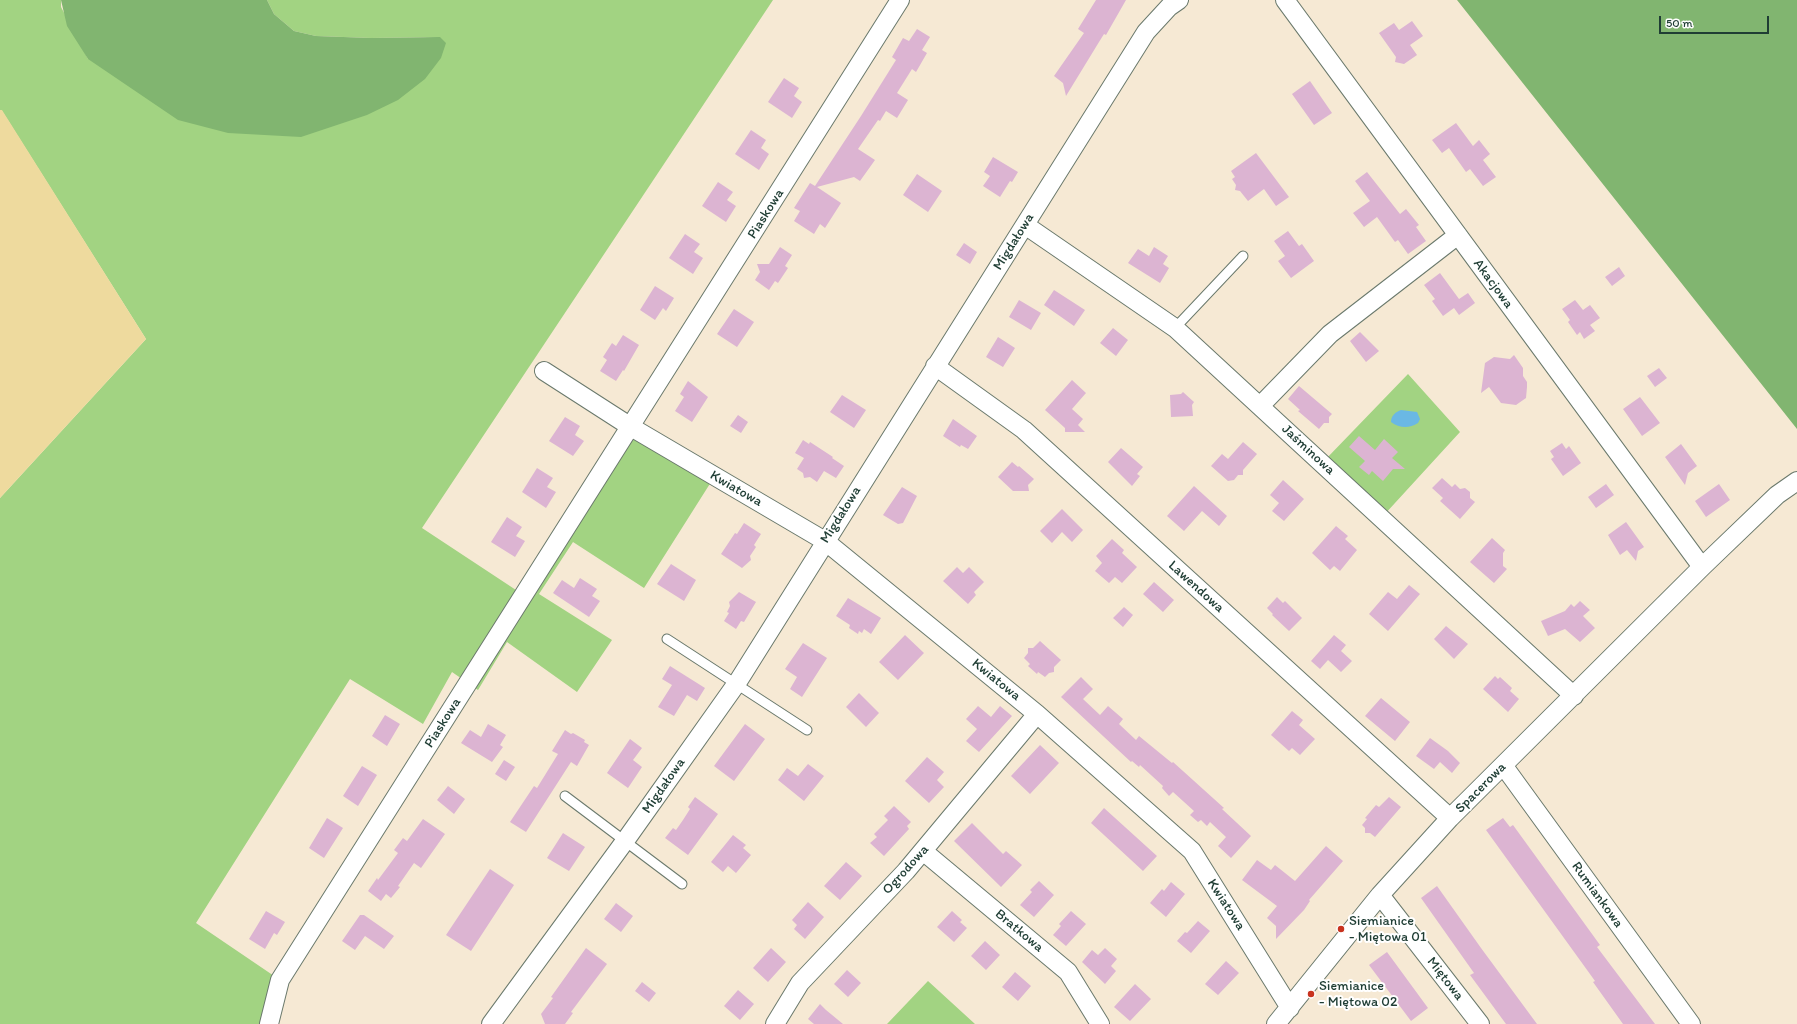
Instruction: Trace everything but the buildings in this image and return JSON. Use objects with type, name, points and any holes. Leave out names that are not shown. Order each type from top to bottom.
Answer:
[{"type":"street","name":"Piaskowa","points":[[269,1024],[280,980],[900,0]]},
{"type":"street","name":"Migdałowa","points":[[491,1024],[625,841],[736,684],[1146,32],[1169,8],[1179,0]]},
{"type":"street","name":"Akacjowa","points":[[1285,0],[1702,567]]},
{"type":"street","name":"Jaśminowa","points":[[1025,225],[1175,328],[1574,696]]},
{"type":"street","points":[[1260,406],[1330,334],[1458,235]]},
{"type":"street","name":"Lawendowa","points":[[935,366],[1024,430],[1450,818]]},
{"type":"street","points":[[544,371],[631,427]]},
{"type":"street","name":"Kwiatowa","points":[[631,427],[825,541],[1037,714],[1192,851],[1290,1008]]},
{"type":"street","name":"Spacerowa","points":[[1276,1024],[1380,896],[1450,818],[1702,567],[1777,495],[1797,481]]},
{"type":"street","name":"Ogrodowa","points":[[775,1024],[800,983],[906,871],[1037,714]]},
{"type":"street","name":"Rumiankowa","points":[[1503,765],[1691,1024]]},
{"type":"street","name":"Bratkowa","points":[[923,851],[1068,972],[1100,1024]]},
{"type":"street","name":"Miętowa","points":[[1380,896],[1480,1024]]},
{"type":"lane","points":[[1175,328],[1242,256]]},
{"type":"lane","points":[[667,639],[807,730]]},
{"type":"lane","points":[[565,796],[682,884]]},
{"type":"green space","points":[[0,0],[61,0],[61,7],[88,59],[440,37],[371,38],[316,36],[294,31],[274,14],[267,0],[773,0],[422,528],[516,590],[630,419],[718,471],[644,588],[573,542],[539,594],[612,640],[577,692],[507,642],[478,690],[452,672],[423,724],[350,679],[196,923],[280,980],[269,1024],[0,1024],[0,498],[146,339],[0,110]]},
{"type":"green space","points":[[61,0],[267,0],[274,14],[294,31],[316,36],[371,38],[440,37],[446,43],[441,58],[425,79],[398,100],[367,115],[301,137],[228,133],[178,120],[88,59],[67,26]]},
{"type":"green space","points":[[1457,0],[1797,0],[1797,429]]},
{"type":"green space","points":[[1408,374],[1460,432],[1384,515],[1325,460]]},
{"type":"green space","points":[[928,981],[975,1024],[887,1024]]},
{"type":"sand","points":[[0,110],[2,110],[146,339],[0,498]]},
{"type":"water","points":[[1401,410],[1417,412],[1420,419],[1418,423],[1404,427],[1397,426],[1391,422],[1393,416]]},
{"type":"place","name":"Siemianice - Miętowa 01","points":[[1341,929]]},
{"type":"place","name":"Siemianice - Miętowa 02","points":[[1311,994]]}]
